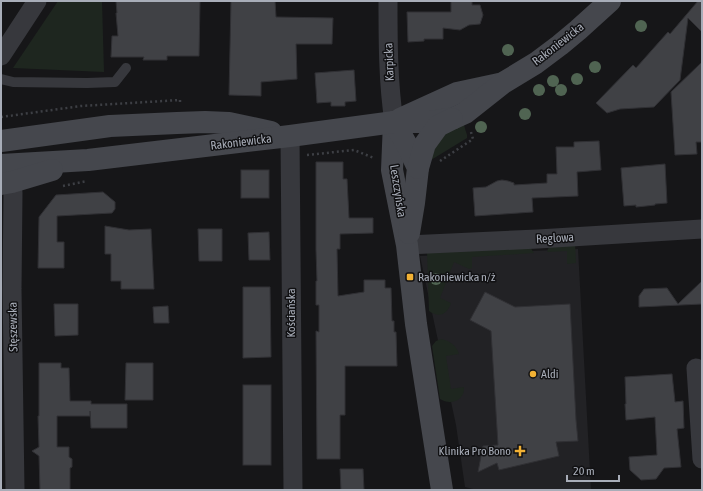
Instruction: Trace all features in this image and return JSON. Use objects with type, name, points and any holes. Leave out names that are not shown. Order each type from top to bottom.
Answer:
[{"type":"street","points":[[1,56],[37,1]]},
{"type":"street","name":"Karpicka","points":[[388,1],[388,55],[394,122]]},
{"type":"street","name":"Rakoniewicka","points":[[394,122],[430,122],[454,118],[465,113],[503,83],[536,63],[560,45],[610,1]]},
{"type":"street","name":"Rakoniewicka","points":[[6,174],[88,171],[290,147],[394,122],[457,93],[503,83]]},
{"type":"street","points":[[418,168],[425,144],[438,126],[454,118]]},
{"type":"street","points":[[10,140],[110,126],[205,122],[229,123],[290,147]]},
{"type":"street","name":"Leszczyńska","points":[[394,122],[418,168],[407,245]]},
{"type":"street","name":"Leszczyńska","points":[[394,122],[392,170],[407,245],[416,324],[442,490]]},
{"type":"street","name":"Kościańska","points":[[290,147],[293,490]]},
{"type":"street","name":"Stęszewska","points":[[6,174],[13,192],[7,289],[15,490]]},
{"type":"street","name":"Reglowa","points":[[407,245],[702,229]]},
{"type":"street","points":[[696,368],[702,459]]},
{"type":"lane","points":[[1,79],[13,82],[115,82],[126,68]]},
{"type":"path","points":[[290,147],[354,150],[372,157],[384,169],[392,170]]},
{"type":"path","points":[[58,187],[88,171]]},
{"type":"shaded area","points":[[58,1],[102,1],[104,72],[13,68]]},
{"type":"shaded area","points":[[463,122],[467,138],[431,160],[436,140]]},
{"type":"shaded area","points":[[575,243],[576,263],[567,264],[567,251],[547,252],[550,246]]},
{"type":"shaded area","points":[[530,247],[534,253],[472,257],[472,268],[469,269],[454,262],[440,298],[451,303],[449,307],[445,313],[439,315],[429,311],[427,252]]},
{"type":"shaded area","points":[[578,249],[591,490],[477,490],[465,487],[456,425],[420,256]]},
{"type":"shaded area","points":[[441,339],[452,344],[459,354],[446,356],[451,389],[464,387],[464,392],[460,398],[453,402],[440,399],[432,346],[436,341]]},
{"type":"building","points":[[116,1],[200,1],[199,56],[167,56],[167,60],[143,60],[144,57],[111,57],[112,36],[118,36]]},
{"type":"building","points":[[231,1],[275,1],[276,17],[333,18],[332,44],[296,44],[297,79],[261,82],[261,96],[229,95]]},
{"type":"building","points":[[451,1],[472,1],[472,5],[480,5],[483,15],[480,24],[469,25],[460,30],[443,28],[443,39],[424,39],[424,41],[408,42],[407,12],[451,12]]},
{"type":"building","points":[[698,1],[702,1],[702,32],[688,18],[680,80],[654,107],[620,109],[607,113],[596,103],[633,65],[636,68],[668,32],[670,34]]},
{"type":"building","points":[[702,62],[702,142],[696,142],[697,154],[675,155],[671,92]]},
{"type":"building","points":[[354,70],[356,101],[345,102],[345,106],[331,106],[331,102],[317,103],[315,73]]},
{"type":"building","points":[[599,141],[601,170],[577,172],[578,196],[532,198],[533,212],[475,216],[473,188],[486,187],[502,180],[514,183],[514,185],[547,183],[547,174],[557,174],[556,147],[574,147],[574,142]]},
{"type":"building","points":[[316,162],[343,162],[343,179],[347,179],[349,218],[373,218],[373,233],[340,234],[340,249],[337,249],[338,296],[364,292],[364,280],[385,280],[385,288],[391,288],[392,321],[394,321],[394,332],[396,332],[397,366],[345,366],[345,415],[340,415],[340,459],[317,459],[316,331],[319,332],[319,305],[316,305]]},
{"type":"building","points":[[665,164],[667,203],[636,207],[636,205],[624,206],[621,168]]},
{"type":"building","points":[[241,170],[269,170],[269,198],[241,198]]},
{"type":"building","points":[[103,192],[115,202],[115,209],[112,213],[57,216],[57,242],[64,242],[64,268],[38,268],[39,217],[56,195]]},
{"type":"building","points":[[105,226],[129,230],[151,229],[154,289],[121,289],[121,281],[111,281],[111,254],[105,254]]},
{"type":"building","points":[[198,229],[222,229],[222,261],[199,261]]},
{"type":"building","points":[[269,232],[270,260],[249,260],[248,233]]},
{"type":"building","points":[[702,281],[702,304],[639,307],[639,296],[644,289],[667,288],[678,304]]},
{"type":"building","points":[[243,287],[270,287],[271,357],[243,358]]},
{"type":"building","name":"Aldi","points":[[485,292],[515,307],[570,304],[578,441],[556,442],[559,456],[499,470],[497,463],[478,472],[483,446],[498,445],[491,331],[470,320]]},
{"type":"building","points":[[54,304],[78,304],[78,335],[55,336]]},
{"type":"building","points":[[168,306],[169,323],[154,323],[153,307]]},
{"type":"building","points":[[39,363],[61,363],[61,368],[69,368],[70,401],[91,401],[91,404],[127,404],[127,428],[91,428],[90,411],[90,416],[57,416],[57,447],[69,447],[69,457],[72,459],[72,467],[70,468],[70,490],[40,490],[39,456],[32,451],[39,447]]},
{"type":"building","points":[[126,363],[153,363],[153,400],[125,400]]},
{"type":"building","points":[[672,374],[675,402],[683,401],[684,428],[677,429],[681,467],[664,468],[656,479],[641,480],[630,470],[629,457],[657,455],[655,417],[626,420],[625,377]]},
{"type":"building","points":[[243,385],[271,385],[271,465],[243,465]]},
{"type":"building","points":[[340,469],[363,469],[364,490],[341,490]]},
{"type":"place","name":"Rakoniewicka n/ż","points":[[410,277]]},
{"type":"place","name":"Aldi","points":[[533,374]]},
{"type":"place","name":"Klinika Pro Bono","points":[[520,451]]}]
